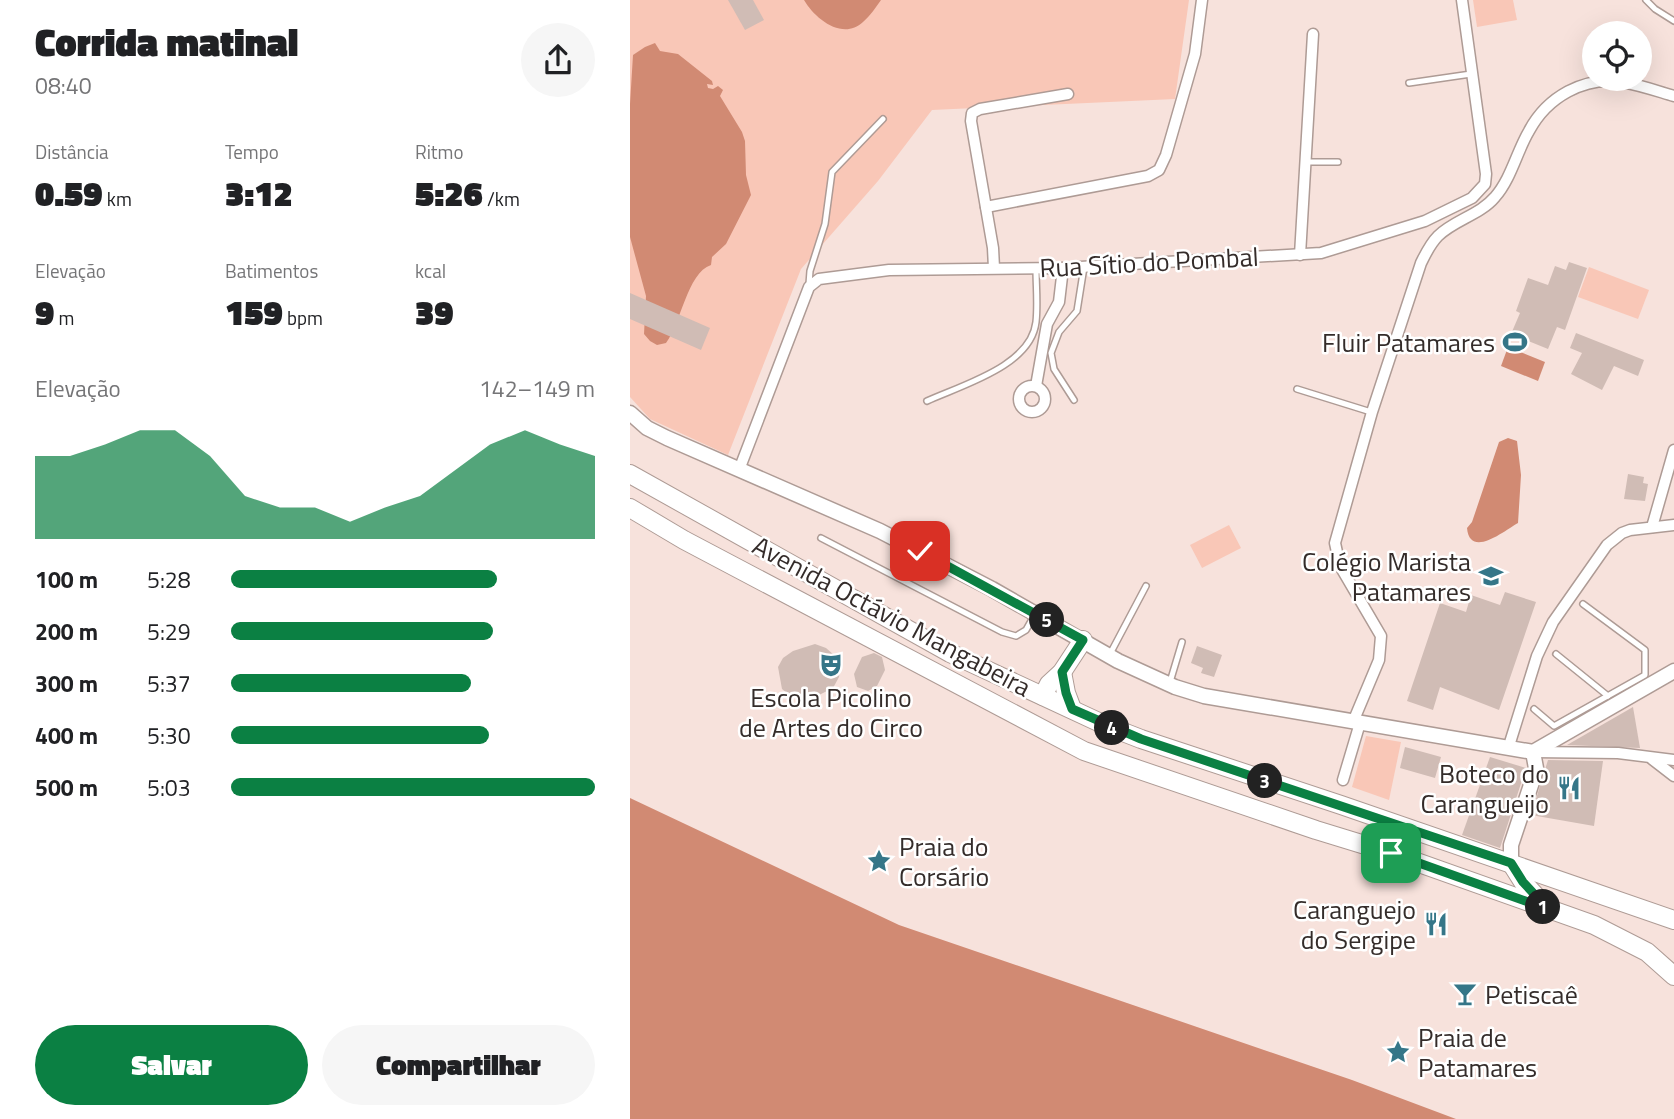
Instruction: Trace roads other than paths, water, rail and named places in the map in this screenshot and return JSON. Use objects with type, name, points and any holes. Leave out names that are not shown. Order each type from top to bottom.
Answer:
[{"type":"main road","name":"Avenida Octávio Mangabeira","points":[[631,474],[950,653],[1141,739],[1674,920]]},
{"type":"main road","name":"Avenida Octávio Mangabeira","points":[[630,508],[684,540],[1084,751],[1391,853],[1594,925],[1647,952],[1674,976]]},
{"type":"main road","points":[[1043,696],[1083,640]]},
{"type":"main road","points":[[1062,672],[1072,709]]},
{"type":"main road","points":[[1511,863],[1523,882],[1548,909]]},
{"type":"street","points":[[986,207],[1148,176],[1159,170],[1166,155],[1195,54],[1202,0]]},
{"type":"street","name":"Rua Sítio do Pombal","points":[[809,287],[819,279],[856,273],[1063,268],[1300,255],[1336,250],[1441,215],[1480,191],[1485,184],[1486,174],[1462,0]]},
{"type":"street","points":[[1300,255],[1313,34]]},
{"type":"street","points":[[1343,780],[1357,723],[1378,660],[1381,636],[1339,566],[1335,543],[1372,412],[1429,246],[1439,235],[1493,200],[1501,190],[1529,130],[1550,103],[1583,85],[1602,81],[1621,82],[1674,96]]},
{"type":"street","points":[[994,268],[993,248],[971,121],[972,113],[980,109],[1068,94]]},
{"type":"street","points":[[1036,386],[1047,324],[1059,302],[1063,268]]},
{"type":"street","points":[[739,470],[809,287]]},
{"type":"street","points":[[630,413],[647,428],[880,531],[1109,656],[1170,685],[1204,696],[1508,749],[1618,753],[1674,760]]},
{"type":"street","points":[[1651,527],[1674,450]]},
{"type":"street","points":[[1508,749],[1537,656],[1553,622],[1567,601],[1614,538],[1630,530],[1674,525]]},
{"type":"street","points":[[1533,752],[1611,700],[1648,680],[1674,671]]},
{"type":"street","points":[[1511,863],[1511,845],[1536,768],[1533,752]]},
{"type":"street","points":[[1650,757],[1674,776]]},
{"type":"lane","points":[[1646,0],[1674,21]]},
{"type":"lane","points":[[1409,83],[1473,74]]},
{"type":"lane","points":[[809,287],[810,271],[825,224],[832,172],[883,119]]},
{"type":"lane","points":[[1305,162],[1338,162]]},
{"type":"lane","points":[[1074,400],[1054,369],[1051,353],[1059,332],[1077,311],[1084,267]]},
{"type":"lane","points":[[927,401],[1000,368],[1024,349],[1036,322],[1036,268]]},
{"type":"lane","points":[[1297,389],[1372,412]]},
{"type":"lane","points":[[821,538],[1002,632],[1016,636],[1026,630],[1035,614]]},
{"type":"lane","points":[[1109,656],[1146,586]]},
{"type":"lane","points":[[1583,604],[1644,650],[1648,680]]},
{"type":"lane","points":[[1170,685],[1182,642]]},
{"type":"lane","points":[[1534,709],[1554,726],[1611,700],[1556,654]]},
{"type":"place","name":"Fluir Patamares","points":[[1515,342]]},
{"type":"place","name":"Colégio Marista Patamares","points":[[1491,576]]},
{"type":"place","name":"Escola Picolino de Artes do Circo","points":[[831,665]]},
{"type":"place","name":"Boteco do Carangueijo","points":[[1569,788]]},
{"type":"place","name":"Praia do Corsário","points":[[879,861]]},
{"type":"place","name":"Caranguejo do Sergipe","points":[[1436,924]]},
{"type":"place","name":"Petiscaê","points":[[1465,994]]},
{"type":"place","name":"Praia de Patamares","points":[[1398,1052]]}]
